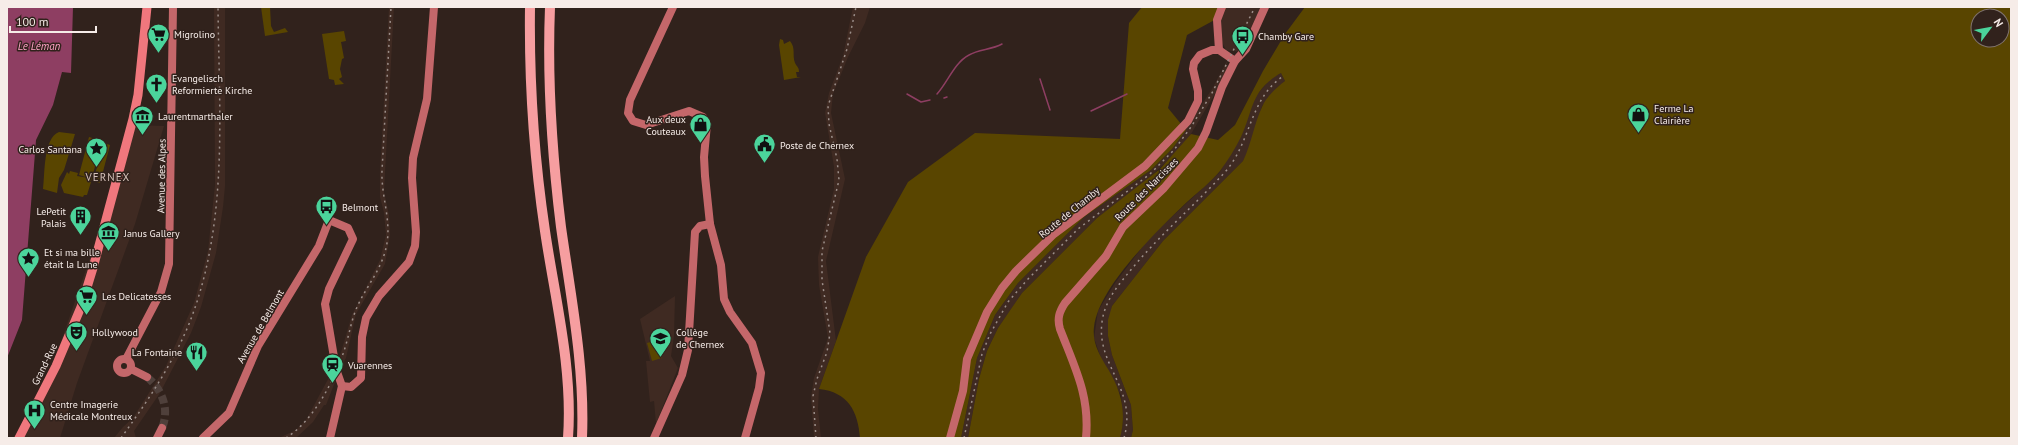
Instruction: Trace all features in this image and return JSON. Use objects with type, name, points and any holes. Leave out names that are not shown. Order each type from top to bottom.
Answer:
[{"type":"highway","points":[[530,7],[532,103],[545,230],[563,340],[569,399],[568,438]]},
{"type":"highway","points":[[550,7],[549,70],[552,133],[582,383],[582,438]]},
{"type":"main road","name":"Grand-Rue","points":[[19,438],[66,345],[92,274],[138,96],[147,7]]},
{"type":"street","name":"Avenue des Alpes","points":[[126,359],[161,292],[169,264],[173,7]]},
{"type":"street","points":[[330,438],[342,386],[350,387],[361,378],[362,337],[366,318],[379,296],[409,262],[416,246],[413,158],[427,99],[434,7]]},
{"type":"street","points":[[673,7],[630,100],[628,113],[632,121],[646,125],[685,112],[699,115],[707,124],[704,166],[710,224],[720,265],[724,299],[735,319],[752,344],[761,374],[760,388],[745,438]]},
{"type":"street","points":[[1222,7],[1217,20],[1218,50],[1236,61]]},
{"type":"street","name":"Route des Narcisses","points":[[1086,438],[1087,410],[1084,394],[1058,323],[1060,312],[1065,303],[1106,256],[1123,227],[1164,188],[1192,157],[1202,140],[1222,87],[1236,61],[1246,49],[1265,7]]},
{"type":"street","name":"Route de Chamby","points":[[950,438],[963,391],[967,359],[975,337],[997,295],[1016,271],[1054,234],[1145,166],[1174,137],[1193,114],[1198,101],[1194,63],[1203,53],[1218,50]]},
{"type":"street","name":"Avenue de Belmont","points":[[203,438],[229,413],[258,346],[319,246],[329,220],[348,228],[353,239],[352,244],[329,289],[325,304],[336,369],[342,386]]},
{"type":"street","points":[[654,438],[682,374],[688,350],[695,232],[700,226],[710,224]]},
{"type":"street","points":[[126,359],[130,362],[131,369],[124,374],[118,370],[116,366],[118,361],[126,359]]},
{"type":"street","points":[[131,369],[147,377]]},
{"type":"street","points":[[157,438],[162,428]]},
{"type":"shaded area","points":[[214,7],[225,7],[225,186],[216,253],[201,307],[191,333],[160,393],[134,431],[136,438],[114,438],[133,418],[166,366],[194,303],[208,251],[215,185]]},
{"type":"shaded area","points":[[261,7],[270,7],[271,26],[274,32],[285,28],[288,32],[265,36]]},
{"type":"shaded area","points":[[389,7],[394,7],[384,192],[389,215],[390,235],[385,264],[356,314],[346,358],[335,376],[335,382],[326,405],[324,405],[313,422],[296,438],[271,438],[281,437],[296,430],[306,420],[339,359],[352,315],[380,260],[386,235],[384,213],[380,197],[380,174]]},
{"type":"shaded area","points":[[853,7],[870,7],[865,23],[848,57],[833,94],[831,113],[845,179],[826,261],[836,341],[819,389],[818,409],[821,438],[814,438],[811,397],[814,378],[828,338],[819,285],[818,257],[834,189],[834,167],[825,113],[829,93],[843,56]]},
{"type":"shaded area","points":[[1142,7],[1227,7],[1220,17],[1187,35],[1168,108],[1186,130],[1172,149],[1151,170],[1084,217],[1018,283],[995,315],[977,358],[961,438],[860,438],[857,419],[850,404],[837,394],[819,389],[866,257],[908,182],[975,133],[1120,139],[1129,23]]},
{"type":"shaded area","points":[[1227,7],[1261,7],[1239,52],[1226,50],[1220,38],[1220,17]]},
{"type":"shaded area","points":[[1305,7],[2011,7],[2011,438],[1131,438],[1133,430],[1131,405],[1112,355],[1108,336],[1108,320],[1112,306],[1163,241],[1243,161],[1249,147],[1259,113],[1264,103],[1272,92],[1285,81],[1281,73],[1271,80],[1258,94],[1241,137],[1220,171],[1146,243],[1118,277],[1098,311],[1094,327],[1095,344],[1113,377],[1122,402],[1123,420],[1120,438],[968,438],[979,379],[987,351],[998,328],[1022,293],[1097,218],[1160,169],[1191,134],[1218,140],[1235,125],[1263,71],[1285,34]]},
{"type":"shaded area","points":[[344,31],[346,41],[341,42],[344,58],[342,59],[340,69],[342,77],[339,79],[344,84],[335,85],[334,80],[329,79],[322,34]]},
{"type":"shaded area","points":[[780,39],[783,40],[784,44],[790,41],[792,44],[794,60],[799,70],[799,72],[796,72],[797,77],[801,77],[784,80],[779,45]]},
{"type":"shaded area","points":[[1227,61],[1228,69],[1216,92],[1191,134],[1176,153],[1138,188],[1097,218],[1022,293],[998,328],[987,351],[979,379],[968,438],[961,438],[977,358],[995,315],[1002,305],[1018,283],[1084,217],[1151,170],[1172,149],[1212,89]]},
{"type":"shaded area","points":[[1281,73],[1285,81],[1262,106],[1251,145],[1243,161],[1163,241],[1112,306],[1108,336],[1112,355],[1131,405],[1133,430],[1131,438],[1120,438],[1123,422],[1121,395],[1102,361],[1094,338],[1098,311],[1115,283],[1149,238],[1219,173],[1241,136],[1254,98],[1271,78]]},
{"type":"shaded area","points":[[136,125],[164,126],[135,224],[77,383],[60,438],[21,438],[37,411]]},
{"type":"shaded area","points":[[59,132],[75,134],[64,170],[59,178],[57,193],[43,189],[47,149],[50,141]]},
{"type":"shaded area","points":[[89,137],[102,141],[91,181],[88,181],[91,182],[87,195],[84,195],[83,197],[64,193],[61,185],[67,172],[69,174],[70,171],[78,173],[77,176],[89,178],[79,175]]},
{"type":"shaded area","points":[[104,143],[110,145],[100,183],[93,181]]},
{"type":"shaded area","name":"Collège de Chernex","points":[[675,296],[674,336],[671,356],[678,368],[656,424],[654,401],[650,402],[646,361],[650,361],[640,319]]},
{"type":"shaded area","points":[[657,340],[662,358],[652,361],[647,343]]},
{"type":"water","name":"Le Léman","points":[[7,7],[73,7],[71,73],[62,72],[53,105],[36,140],[22,320],[7,358]]},
{"type":"waterway","points":[[937,94],[955,68],[964,58],[981,50],[1002,44]]},
{"type":"waterway","points":[[1040,79],[1050,110]]},
{"type":"waterway","points":[[907,94],[921,102],[930,100]]},
{"type":"waterway","points":[[1091,111],[1127,94]]},
{"type":"tunnel","points":[[147,377],[157,387],[163,400],[165,414],[162,428]]},
{"type":"railway","points":[[121,438],[140,411],[175,354],[189,324],[202,286],[211,247],[219,167],[220,87],[218,7]]},
{"type":"railway","points":[[286,438],[305,421],[322,399],[329,387],[340,363],[357,307],[385,252],[388,225],[382,171],[391,7]]},
{"type":"railway","points":[[816,438],[813,396],[817,379],[827,352],[830,333],[822,280],[822,251],[839,180],[837,159],[829,124],[828,106],[847,49],[856,7]]},
{"type":"railway","points":[[964,438],[982,354],[990,334],[1008,302],[1027,280],[1078,229],[1150,174],[1174,150],[1191,127],[1212,93],[1255,7]]},
{"type":"railway","points":[[1124,438],[1127,421],[1126,405],[1122,391],[1105,352],[1102,338],[1102,322],[1106,306],[1119,285],[1135,265],[1234,161],[1263,97],[1271,86],[1282,77]]},
{"type":"place","name":"Migrolino","points":[[158,54]]},
{"type":"place","name":"Chamby Gare","points":[[1243,56]]},
{"type":"place","name":"Evangelisch Reformierte Kirche","points":[[156,104]]},
{"type":"place","name":"Ferme La Clairière","points":[[1639,134]]},
{"type":"place","name":"Laurentmarthaler","points":[[143,136]]},
{"type":"place","name":"Aux deux Couteaux","points":[[701,144]]},
{"type":"place","name":"Poste de Chernex","points":[[765,164]]},
{"type":"place","name":"Carlos Santana","points":[[97,168]]},
{"type":"place","name":"Belmont","points":[[327,226]]},
{"type":"place","name":"LePetit Palais","points":[[81,236]]},
{"type":"place","name":"Janus Gallery","points":[[108,252]]},
{"type":"place","name":"Et si ma bille était la Lune","points":[[28,278]]},
{"type":"place","name":"Les Delicatesses","points":[[87,316]]},
{"type":"place","name":"Hollywood","points":[[76,352]]},
{"type":"place","name":"Collège de Chernex","points":[[661,358]]},
{"type":"place","name":"La Fontaine","points":[[197,372]]},
{"type":"place","name":"Vuarennes","points":[[332,384]]},
{"type":"place","name":"Centre Imagerie Médicale Montreux","points":[[35,430]]},
{"type":"district","name":"VERNEX","points":[[108,177]]}]
